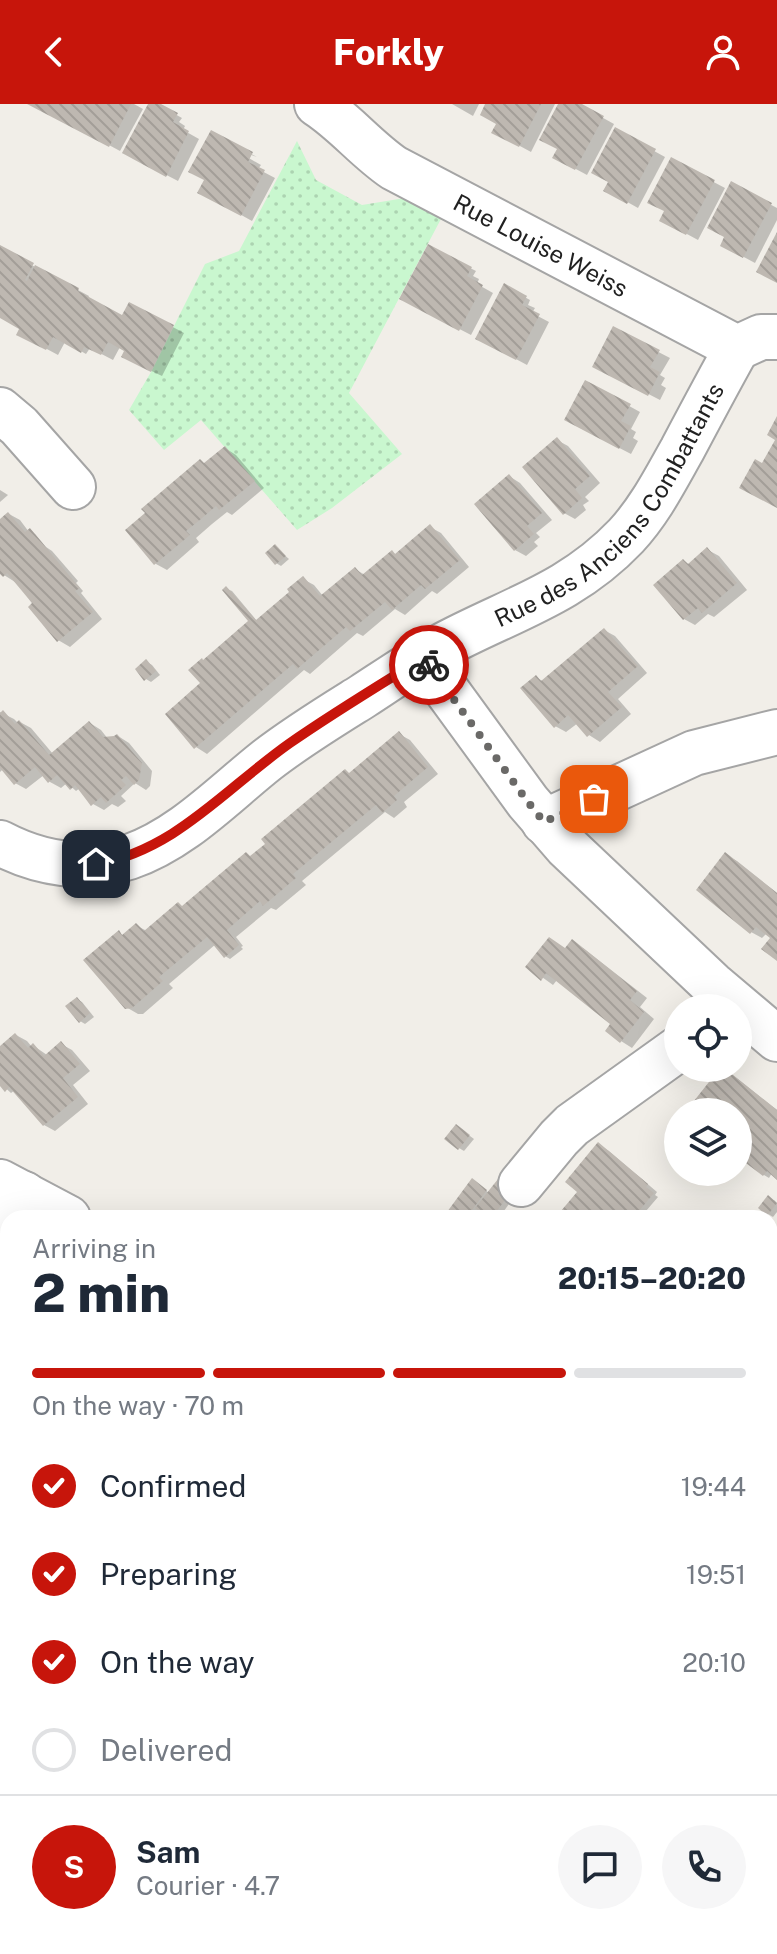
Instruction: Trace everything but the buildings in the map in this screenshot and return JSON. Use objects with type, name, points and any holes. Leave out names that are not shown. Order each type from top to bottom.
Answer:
[{"type":"street","name":"Rue Louise Weiss","points":[[317,104],[394,168],[757,342]]},
{"type":"street","name":"Rue des Anciens Combattants","points":[[0,843],[59,863],[96,864],[132,856],[171,836],[289,744],[440,647],[553,593],[583,573],[626,536],[653,502],[757,342]]},
{"type":"street","points":[[0,410],[19,426],[73,487]]},
{"type":"street","points":[[423,658],[544,822],[605,885],[723,994]]},
{"type":"street","points":[[544,822],[694,753],[777,732]]},
{"type":"street","points":[[752,1019],[777,1039]]},
{"type":"street","points":[[521,1184],[572,1125],[664,1059]]},
{"type":"street","points":[[8,1200],[41,1210]]},
{"type":"green space","points":[[297,141],[316,180],[362,205],[405,198],[442,217],[349,393],[402,454],[332,508],[297,530],[201,420],[164,450],[129,410],[205,264],[239,251]]},
{"type":"way so far","points":[[429,665],[544,822],[594,799]]},
{"type":"route","points":[[96,864],[132,856],[171,836],[309,730],[423,658],[429,665]]}]
